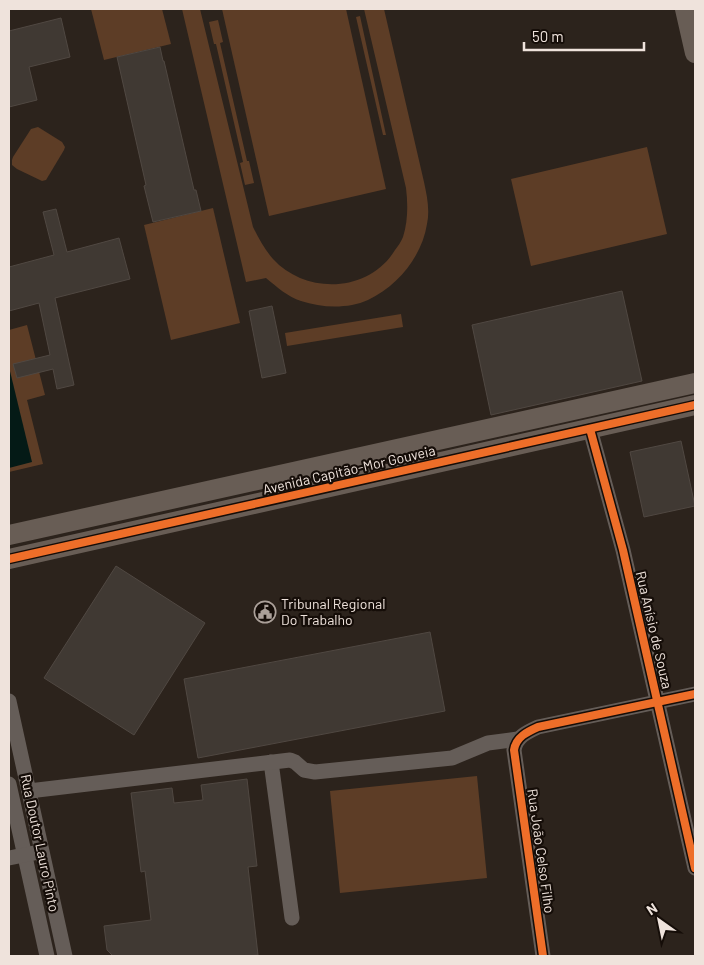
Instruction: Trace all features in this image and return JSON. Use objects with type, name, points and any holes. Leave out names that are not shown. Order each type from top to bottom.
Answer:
[{"type":"main road","points":[[685,9],[694,44]]},
{"type":"main road","name":"Avenida Capitão-Mor Gouveia","points":[[9,535],[695,383]]},
{"type":"main road","name":"Avenida Capitão-Mor Gouveia","points":[[9,559],[695,405]]},
{"type":"main road","points":[[264,502],[292,472]]},
{"type":"main road","points":[[55,524],[94,540]]},
{"type":"street","name":"Rua Anísio de Souza","points":[[590,429],[623,550],[695,868]]},
{"type":"street","points":[[29,790],[290,760],[304,770],[315,772],[452,758],[488,743],[516,744],[528,731],[538,727],[695,694]]},
{"type":"street","name":"Rua Doutor Lauro Pinto","points":[[9,701],[65,956]]},
{"type":"street","name":"Rua João Celso Filho","points":[[516,744],[543,956]]},
{"type":"street","points":[[271,762],[292,918]]},
{"type":"street","name":"Rua Doutor Lauro Pinto","points":[[9,784],[47,956]]},
{"type":"street","points":[[9,858],[42,851]]},
{"type":"shaded area","points":[[91,9],[162,9],[171,44],[104,60]]},
{"type":"shaded area","points":[[182,9],[200,9],[253,227],[260,240],[273,259],[287,271],[302,279],[319,283],[337,284],[354,281],[370,275],[384,264],[401,241],[406,225],[406,188],[364,9],[384,9],[424,182],[428,208],[427,224],[420,247],[407,269],[389,287],[360,303],[335,306],[318,305],[296,299],[266,278],[246,282]]},
{"type":"shaded area","points":[[222,9],[346,9],[386,189],[269,216]]},
{"type":"shaded area","points":[[360,16],[386,135],[383,135],[356,17]]},
{"type":"shaded area","points":[[218,20],[223,42],[220,43],[247,161],[249,161],[254,183],[245,185],[240,163],[243,162],[216,44],[214,44],[209,22]]},
{"type":"shaded area","points":[[38,127],[62,142],[65,147],[46,180],[42,181],[12,165],[13,157],[31,129]]},
{"type":"shaded area","points":[[647,147],[667,234],[531,266],[511,179]]},
{"type":"shaded area","points":[[213,208],[240,323],[171,340],[144,225]]},
{"type":"shaded area","points":[[401,314],[403,327],[287,346],[285,333]]},
{"type":"shaded area","points":[[27,325],[45,395],[27,400],[43,464],[9,472],[9,330]]},
{"type":"shaded area","points":[[477,776],[487,878],[340,893],[330,791]]},
{"type":"water","points":[[9,367],[32,462],[9,468]]},
{"type":"building","points":[[61,18],[70,57],[29,67],[37,100],[9,107],[9,31]]},
{"type":"building","points":[[160,47],[194,190],[196,190],[201,211],[153,222],[117,57]]},
{"type":"building","points":[[56,209],[67,252],[119,238],[130,279],[55,298],[74,385],[57,389],[53,369],[17,378],[13,364],[50,355],[39,303],[9,311],[9,267],[54,255],[43,212]]},
{"type":"building","points":[[622,291],[642,381],[491,415],[472,325]]},
{"type":"building","points":[[272,306],[286,373],[262,378],[249,311]]},
{"type":"building","points":[[681,441],[695,506],[644,517],[630,452]]},
{"type":"building","points":[[116,566],[205,623],[134,735],[44,678]]},
{"type":"building","points":[[430,632],[445,711],[198,758],[184,679]]},
{"type":"building","points":[[247,779],[257,866],[248,867],[258,955],[113,956],[107,950],[104,926],[151,920],[145,871],[141,872],[131,793],[172,788],[174,803],[203,800],[201,785]]},
{"type":"cycle path","points":[[9,559],[695,405]]},
{"type":"cycle path","points":[[590,429],[623,550],[695,868]]},
{"type":"cycle path","points":[[543,956],[514,750],[515,745],[526,733],[538,727],[695,694]]},
{"type":"place","name":"Tribunal Regional Do Trabalho","points":[[265,612]]}]
